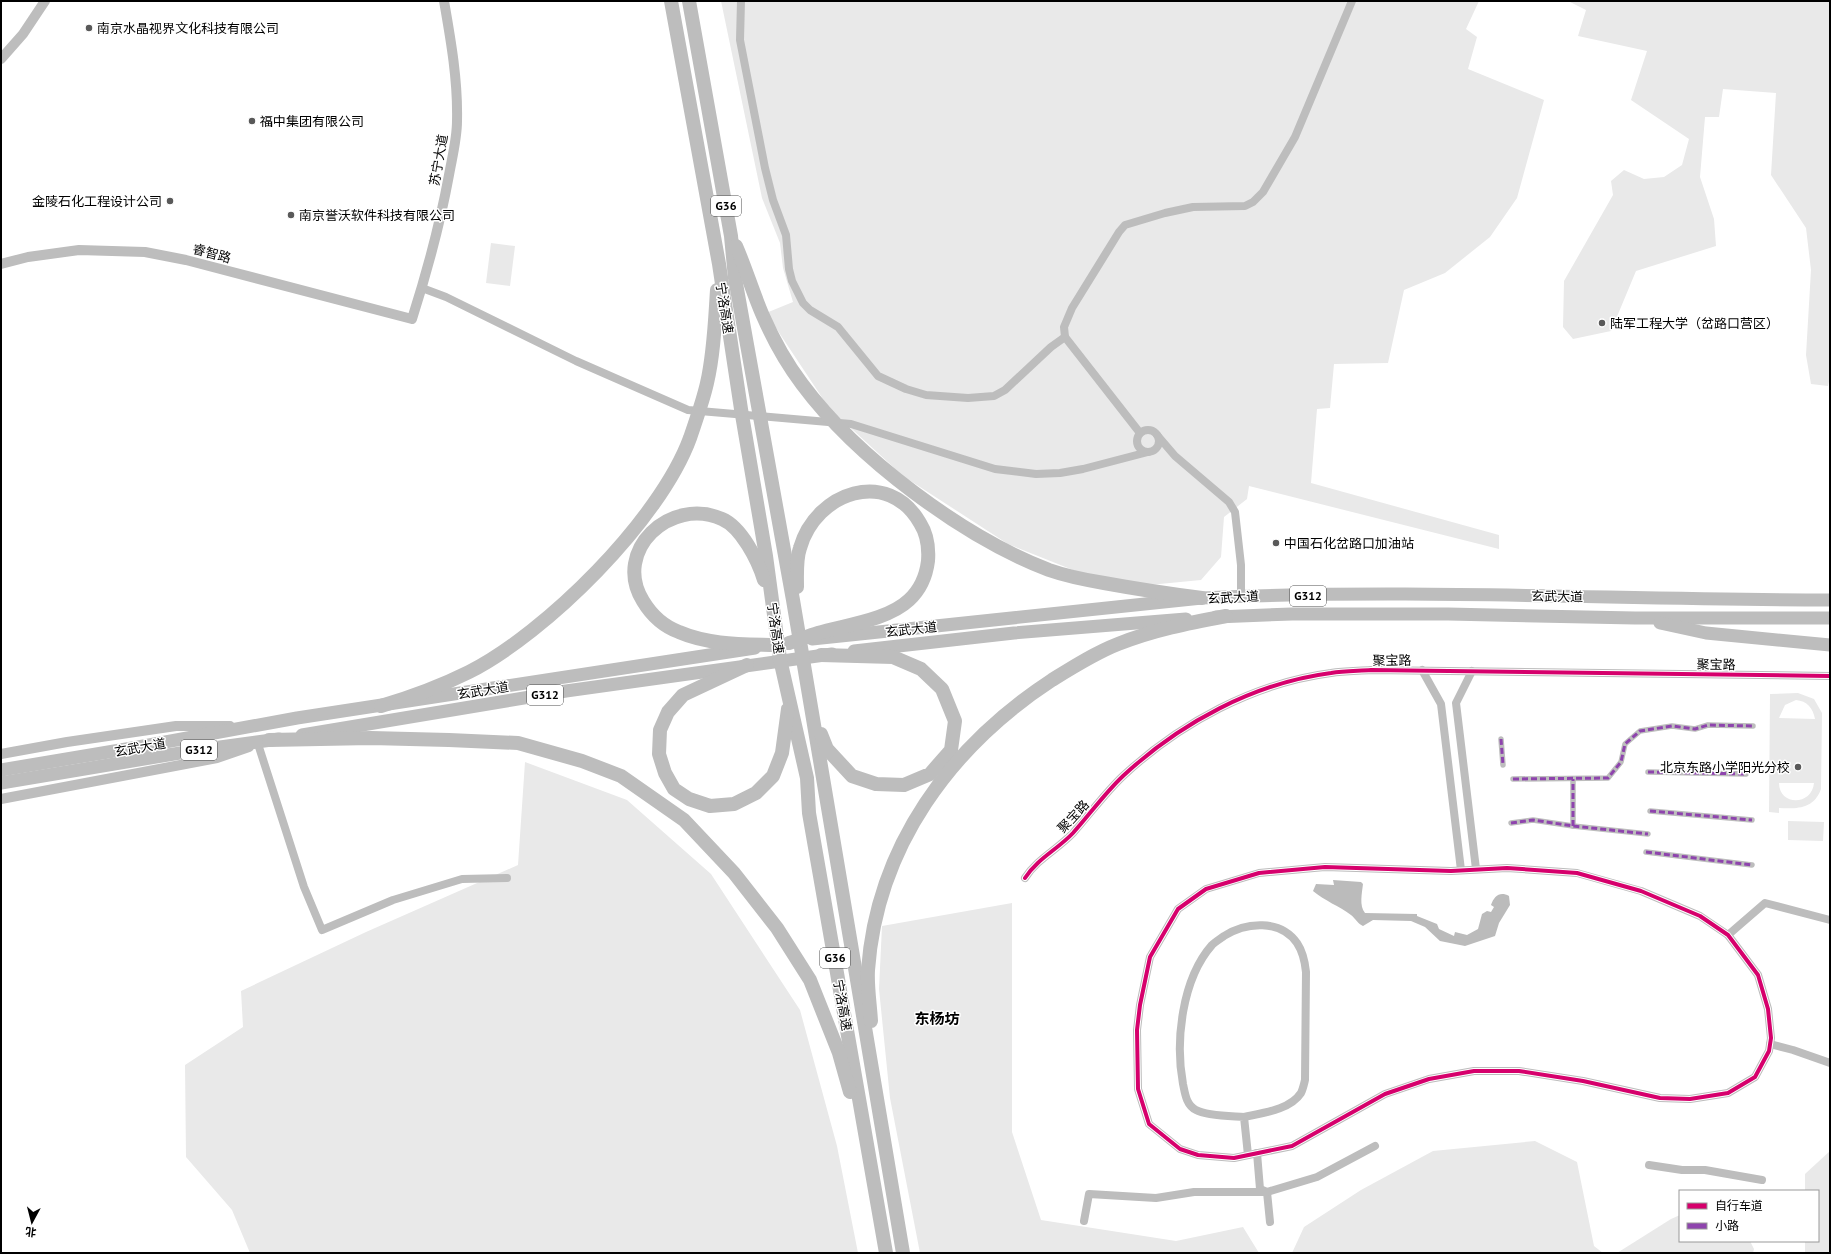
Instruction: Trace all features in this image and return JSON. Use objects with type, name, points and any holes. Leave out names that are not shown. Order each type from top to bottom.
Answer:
[{"type":"highway","name":"宁洛高速","points":[[671,1],[719,264],[766,556],[780,659],[807,778],[809,813],[886,1253]]},
{"type":"highway","name":"宁洛高速","points":[[689,1],[731,236],[735,278],[795,600],[809,698],[903,1253]]},
{"type":"highway","points":[[731,236],[748,274],[763,316],[802,384],[836,423],[916,493],[970,531],[1015,555],[1050,570],[1090,580],[1143,590],[1202,598]]},
{"type":"highway","points":[[381,706],[408,697],[469,672],[516,644],[569,599],[611,556],[643,517],[668,482],[690,439],[699,410],[707,383],[714,327],[719,264]]},
{"type":"highway","points":[[789,643],[818,633],[855,625],[888,613],[908,601],[923,583],[927,571],[929,551],[924,529],[914,513],[901,501],[886,494],[867,491],[850,494],[835,500],[810,525],[800,548],[795,600]]},
{"type":"highway","points":[[772,603],[762,572],[750,550],[740,534],[723,519],[696,513],[682,515],[667,520],[644,540],[636,561],[635,582],[637,592],[647,608],[661,623],[679,633],[702,640],[775,645]]},
{"type":"highway","name":"玄武大道","points":[[1,770],[297,718],[816,639],[1202,598],[1444,595],[1830,600]]},
{"type":"highway","name":"玄武大道","points":[[1,783],[264,742],[566,691],[821,655],[1014,633],[1226,616],[1292,614],[1432,614],[1635,618],[1830,618]]},
{"type":"highway","points":[[880,1115],[868,970],[876,919],[890,870],[903,840],[928,800],[963,755],[1002,717],[1035,692],[1082,662],[1117,645],[1157,630],[1226,616]]},
{"type":"highway","points":[[1635,618],[1706,633],[1829,645]]},
{"type":"highway","points":[[809,698],[827,749],[852,776],[876,784],[904,785],[930,774],[951,750],[955,721],[942,689],[921,669],[893,657],[821,655]]},
{"type":"highway","points":[[747,665],[683,695],[668,712],[660,730],[659,754],[665,773],[674,788],[689,799],[710,806],[734,804],[756,794],[773,776],[782,753],[789,701]]},
{"type":"highway","points":[[264,742],[371,738],[518,743],[582,761],[621,776],[684,820],[734,873],[777,928],[810,980],[840,1053],[856,1113],[880,1216]]},
{"type":"street","points":[[1,59],[23,34],[45,1]]},
{"type":"street","name":"苏宁大道","points":[[412,319],[422,288],[447,188],[457,123],[454,64],[444,1]]},
{"type":"street","points":[[741,1],[740,40],[765,168],[773,200],[786,235],[789,269],[792,281],[803,303],[810,310],[838,327],[878,376],[906,389],[926,395],[968,398],[994,396],[1005,390],[1050,347],[1065,337]]},
{"type":"street","points":[[1174,456],[1162,451],[1149,451],[1139,448],[1138,436],[1065,337],[1064,327],[1072,308],[1124,225],[1165,213],[1194,207],[1245,206],[1253,202],[1263,192],[1295,137],[1352,1]]},
{"type":"street","name":"睿智路","points":[[1,264],[28,257],[79,250],[145,252],[186,260],[412,319]]},
{"type":"street","points":[[422,288],[481,314],[576,361],[688,410],[850,424],[995,469],[1036,474],[1060,473],[1128,458],[1149,451],[1158,444],[1157,435]]},
{"type":"street","points":[[1128,458],[1138,436],[1149,430],[1157,435],[1174,456],[1229,502],[1235,512],[1241,565],[1241,597]]},
{"type":"street","name":"聚宝路","points":[[1025,878],[1032,868],[1072,834],[1123,777],[1159,746],[1198,719],[1253,693],[1297,680],[1330,673],[1371,670],[1830,676]]},
{"type":"street","points":[[1422,670],[1441,704],[1461,870]]},
{"type":"street","points":[[1472,671],[1456,703],[1476,869]]},
{"type":"street","points":[[1513,779],[1608,778],[1621,762],[1625,744],[1640,731],[1672,726],[1695,728],[1708,725],[1753,726]]},
{"type":"street","points":[[1,754],[67,742],[176,726],[252,726]]},
{"type":"street","points":[[1501,738],[1503,765]]},
{"type":"street","points":[[1,799],[217,758],[264,742],[304,887],[322,930],[393,900],[462,879],[507,878]]},
{"type":"street","points":[[1648,772],[1746,774]]},
{"type":"street","points":[[1573,779],[1573,826]]},
{"type":"street","points":[[1650,811],[1752,820]]},
{"type":"street","points":[[1511,823],[1533,820],[1648,834]]},
{"type":"street","points":[[1646,852],[1752,865]]},
{"type":"street","points":[[1325,867],[1391,870],[1476,869],[1507,868],[1577,873],[1641,892],[1700,916],[1728,935],[1758,975],[1768,1009],[1771,1038],[1769,1051],[1755,1077],[1728,1093],[1690,1099],[1660,1098],[1583,1081],[1519,1071],[1474,1071],[1429,1079],[1386,1094],[1292,1146],[1234,1158],[1198,1155],[1180,1148],[1149,1124],[1138,1089],[1137,1030],[1140,1005],[1150,957],[1178,909],[1206,889],[1259,873],[1325,867]]},
{"type":"street","points":[[1728,935],[1765,904],[1830,920]]},
{"type":"street","points":[[1255,924],[1268,925],[1288,933],[1298,943],[1304,957],[1306,972],[1305,1080],[1301,1093],[1291,1102],[1281,1108],[1244,1117],[1218,1115],[1196,1110],[1187,1101],[1182,1078],[1180,1034],[1188,991],[1199,964],[1212,944],[1233,931],[1255,924]]},
{"type":"street","points":[[1770,1044],[1830,1063]]},
{"type":"street","points":[[1244,1117],[1248,1155]]},
{"type":"street","points":[[1084,1221],[1089,1194],[1156,1198],[1194,1192],[1267,1192],[1317,1177],[1374,1146]]},
{"type":"street","points":[[1257,1153],[1260,1189],[1267,1192]]},
{"type":"street","points":[[1649,1165],[1682,1170],[1705,1170],[1762,1180]]},
{"type":"street","points":[[1267,1192],[1270,1222]]},
{"type":"shaded area","points":[[721,1],[1479,1],[1466,29],[1477,37],[1468,69],[1544,100],[1517,198],[1490,237],[1445,273],[1404,290],[1388,363],[1334,364],[1330,408],[1317,409],[1311,483],[1499,535],[1499,549],[1249,486],[1247,499],[1224,517],[1221,557],[1201,580],[1149,585],[1078,572],[1008,544],[903,476],[829,408],[766,313],[793,302],[783,268],[780,243],[762,198]]},
{"type":"shaded area","points":[[1568,1],[1830,1],[1830,377],[1828,386],[1811,384],[1806,355],[1811,270],[1806,228],[1771,175],[1776,93],[1723,89],[1719,117],[1705,117],[1700,177],[1714,219],[1716,246],[1636,271],[1611,331],[1573,339],[1563,327],[1564,281],[1613,195],[1611,181],[1624,170],[1644,179],[1664,177],[1682,165],[1689,139],[1631,100],[1647,51],[1578,36],[1586,10]]},
{"type":"shaded area","points":[[491,243],[515,246],[510,286],[486,283]]},
{"type":"shaded area","points":[[1798,693],[1814,699],[1822,713],[1821,789],[1818,796],[1809,804],[1798,808],[1779,808],[1779,813],[1769,812],[1770,694]],"holes":[[[1796,700],[1809,706],[1815,719],[1779,718],[1785,705]],[[1779,783],[1814,783],[1812,791],[1808,796],[1796,800],[1784,796],[1780,791]]]},
{"type":"shaded area","points":[[525,762],[627,800],[711,874],[800,1010],[837,1146],[858,1253],[250,1253],[232,1210],[186,1157],[185,1065],[243,1027],[241,991],[366,932],[518,865]]},
{"type":"shaded area","points":[[1788,821],[1824,822],[1823,841],[1788,840]]},
{"type":"shaded area","points":[[1333,880],[1361,882],[1363,884],[1361,903],[1365,913],[1417,914],[1417,916],[1437,924],[1439,929],[1454,936],[1455,932],[1467,935],[1478,929],[1482,914],[1487,911],[1491,912],[1494,907],[1491,905],[1492,902],[1498,895],[1503,894],[1509,896],[1510,905],[1499,923],[1495,936],[1465,946],[1440,941],[1425,927],[1411,921],[1373,920],[1363,926],[1351,915],[1313,891],[1316,884],[1334,885]]},
{"type":"shaded area","points":[[1012,903],[1012,1132],[1041,1220],[1176,1241],[1243,1227],[1259,1253],[920,1253],[890,1098],[879,989],[882,926]]},
{"type":"shaded area","points":[[1535,1141],[1577,1162],[1594,1246],[1603,1253],[1292,1253],[1304,1227],[1361,1190],[1433,1151]]},
{"type":"shaded area","points":[[1830,1151],[1830,1253],[1805,1253],[1805,1242],[1819,1242],[1819,1190],[1805,1190],[1805,1174]]},
{"type":"shaded area","points":[[1679,1215],[1679,1242],[1750,1242],[1754,1249],[1753,1253],[1617,1253]]},
{"type":"marked path","points":[[1513,779],[1608,778],[1621,762],[1625,744],[1640,731],[1672,726],[1695,729],[1708,725],[1753,726]]},
{"type":"marked path","points":[[1501,739],[1503,765]]},
{"type":"marked path","points":[[1648,772],[1746,774]]},
{"type":"marked path","points":[[1573,779],[1573,826]]},
{"type":"marked path","points":[[1650,811],[1752,820]]},
{"type":"marked path","points":[[1511,823],[1533,820],[1648,834]]},
{"type":"marked path","points":[[1646,852],[1752,865]]},
{"type":"cycle path","points":[[1025,878],[1035,865],[1073,833],[1123,776],[1169,739],[1220,708],[1246,696],[1302,678],[1336,672],[1371,670],[1830,676]]},
{"type":"cycle path","points":[[1325,867],[1451,871],[1507,868],[1577,873],[1641,891],[1700,916],[1728,935],[1758,975],[1768,1009],[1771,1038],[1769,1051],[1755,1077],[1728,1093],[1690,1099],[1660,1098],[1583,1081],[1519,1071],[1474,1071],[1429,1079],[1385,1094],[1292,1146],[1234,1158],[1198,1155],[1180,1149],[1149,1124],[1138,1089],[1137,1030],[1140,1005],[1150,957],[1178,909],[1206,889],[1259,873],[1325,867]]},
{"type":"place","name":"南京水晶视界文化科技有限公司","points":[[89,28]]},
{"type":"place","name":"福中集团有限公司","points":[[252,121]]},
{"type":"place","name":"金陵石化工程设计公司","points":[[170,201]]},
{"type":"place","name":"南京誉沃软件科技有限公司","points":[[291,215]]},
{"type":"place","name":"陆军工程大学（岔路口营区）","points":[[1602,323]]},
{"type":"place","name":"中国石化岔路口加油站","points":[[1276,543]]},
{"type":"place","name":"北京东路小学阳光分校","points":[[1798,767]]},
{"type":"district","name":"东杨坊","points":[[937,1019]]}]
